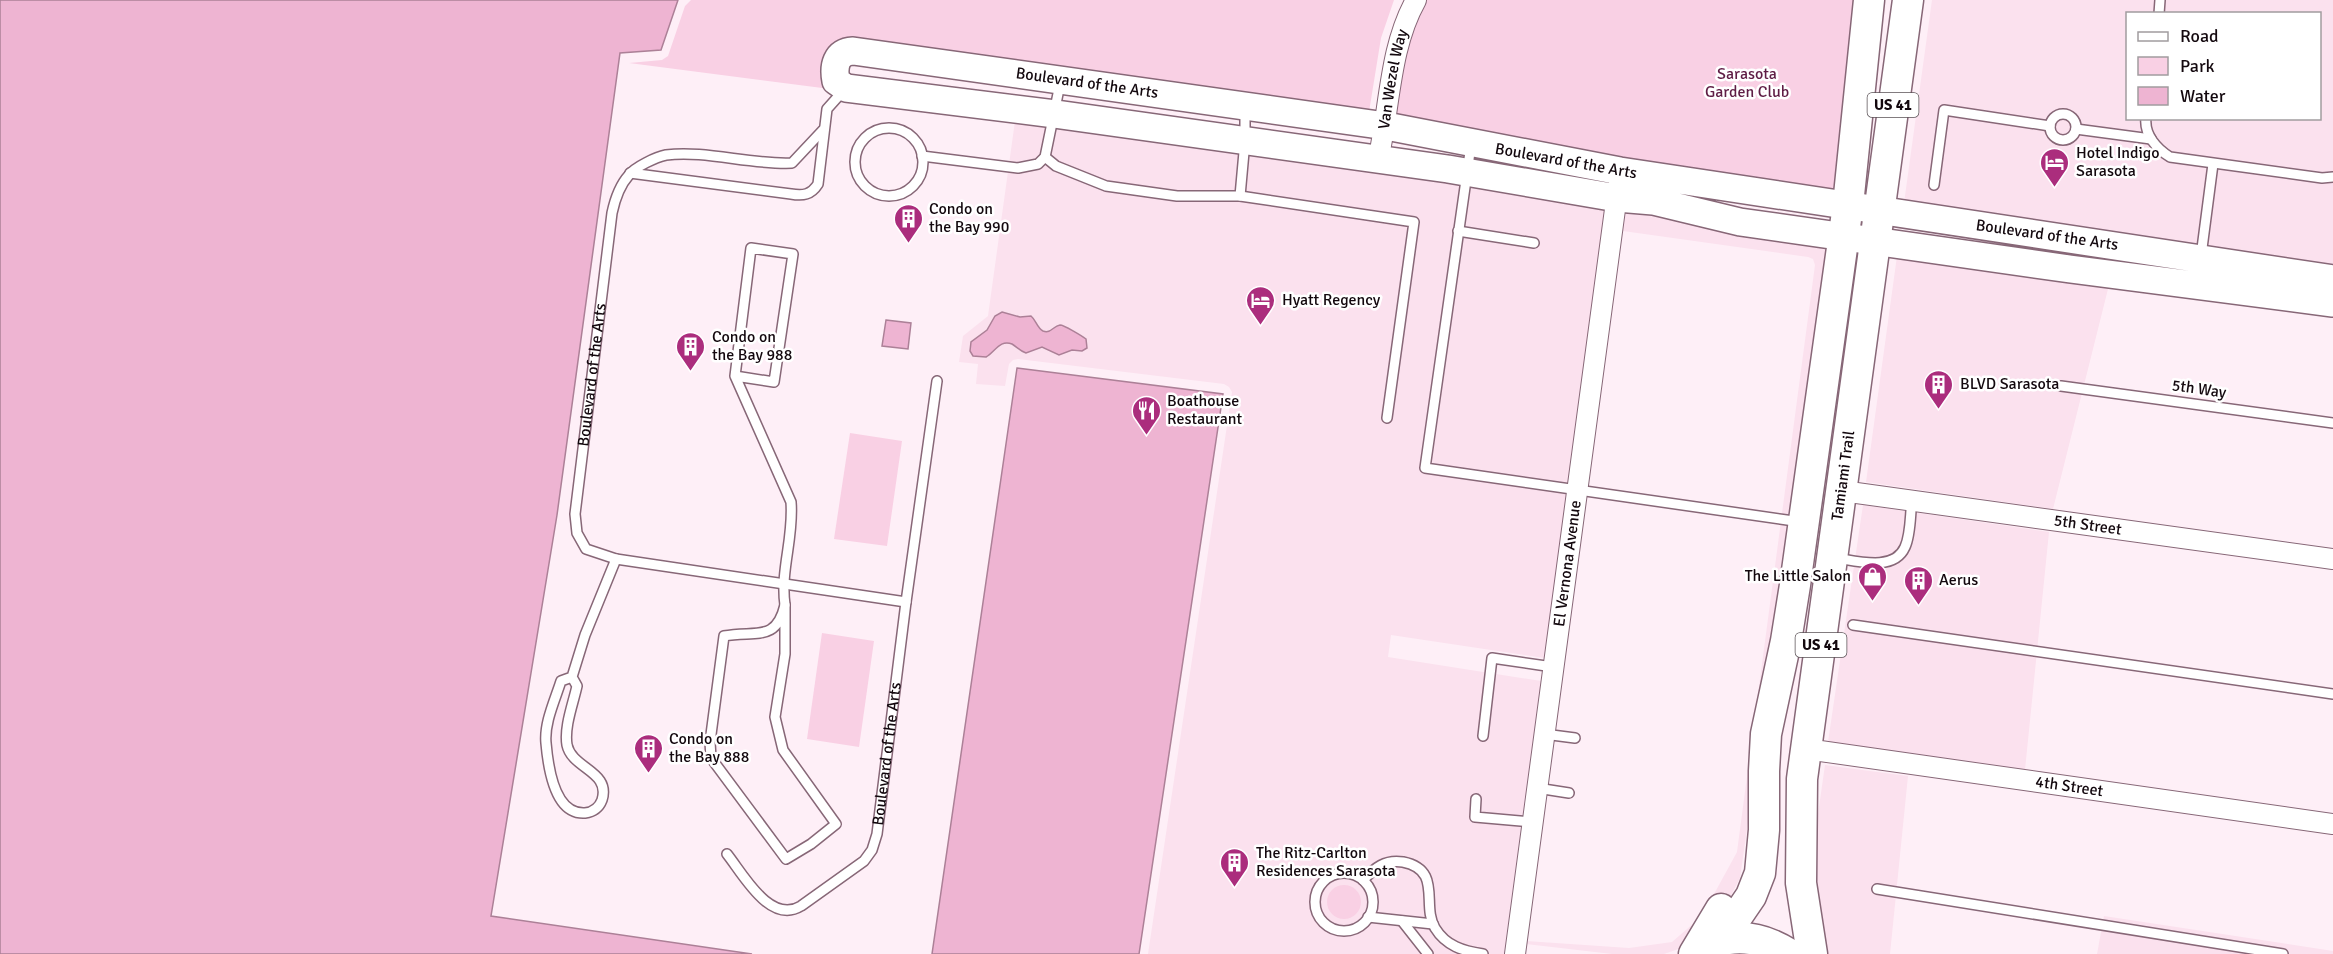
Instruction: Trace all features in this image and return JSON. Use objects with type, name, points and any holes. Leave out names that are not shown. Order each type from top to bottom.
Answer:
[{"type":"main road","name":"Tamiami Trail","points":[[1721,940],[1751,897],[1760,873],[1764,830],[1766,734],[1786,642],[1848,205],[1869,0]]},
{"type":"main road","name":"Tamiami Trail","points":[[1809,949],[1801,884],[1801,829],[1806,749],[1908,0]]},
{"type":"main road","points":[[1695,954],[1741,875],[1747,852],[1754,794],[1766,734]]},
{"type":"main road","points":[[1721,940],[1750,938],[1809,949]]},
{"type":"main road","name":"US 41","points":[[1695,954],[1706,945],[1721,940]]},
{"type":"street","name":"Van Wezel Way","points":[[1378,160],[1400,40],[1404,25],[1416,0]]},
{"type":"street","name":"Boulevard of the Arts","points":[[2333,279],[2199,271],[1874,242],[1740,222],[1653,201],[1617,198],[1466,172],[1055,114],[846,88],[836,81],[835,68],[840,55],[845,51],[1386,126],[1620,171],[1848,205],[2199,271],[2333,303]]},
{"type":"street","name":"El Vernona Avenue","points":[[1515,954],[1620,171]]},
{"type":"street","name":"5th Street","points":[[1842,491],[2333,559]]},
{"type":"street","name":"4th Street","points":[[1806,749],[2333,824]]},
{"type":"lane","points":[[922,156],[1018,168],[1038,164],[1045,157],[1061,80]]},
{"type":"lane","points":[[630,172],[791,194],[807,194],[815,190],[818,184],[827,109],[846,88]]},
{"type":"lane","points":[[1240,196],[1245,141],[1245,105]]},
{"type":"lane","points":[[1934,185],[1944,110],[2050,126]]},
{"type":"lane","points":[[2065,114],[2074,121],[2076,129],[2072,137],[2063,140],[2052,134],[2050,126],[2054,118],[2065,114]]},
{"type":"lane","points":[[2146,120],[2146,130],[2151,139],[2170,157],[2322,178],[2333,177]]},
{"type":"lane","points":[[892,129],[904,132],[913,139],[922,156],[922,171],[918,181],[910,189],[891,196],[880,195],[862,183],[855,163],[856,153],[862,142],[870,134],[881,130],[892,129]]},
{"type":"lane","points":[[2076,129],[2151,139]]},
{"type":"lane","points":[[630,172],[664,155],[693,155],[769,164],[792,163],[824,130]]},
{"type":"lane","points":[[1472,143],[1425,468],[1803,522]]},
{"type":"lane","points":[[1045,157],[1056,166],[1106,186],[1177,196],[1240,196],[1414,222],[1387,418]]},
{"type":"lane","points":[[2199,271],[2213,164]]},
{"type":"lane","name":"Boulevard of the Arts","points":[[630,172],[616,198],[612,213],[575,514],[577,533],[586,549],[616,559],[906,602]]},
{"type":"lane","points":[[1458,231],[1534,243]]},
{"type":"lane","points":[[735,376],[774,382],[794,254],[751,248],[735,376],[791,502],[793,521],[782,585],[786,605],[785,654],[776,717],[783,750],[836,824],[811,844],[786,859],[711,758],[710,742],[724,636],[769,631],[782,621],[786,605]]},
{"type":"lane","name":"Boulevard of the Arts","points":[[727,854],[763,900],[774,908],[790,911],[801,906],[864,861],[872,850],[877,834],[937,381]]},
{"type":"lane","name":"5th Way","points":[[2061,386],[2333,423]]},
{"type":"lane","points":[[1833,558],[1886,563],[1898,556],[1905,548],[1912,501]]},
{"type":"lane","points":[[572,677],[561,681],[548,724],[546,741],[559,799],[569,809],[582,813],[595,810],[599,806],[603,793],[596,775],[573,757],[567,746],[577,686],[572,677],[585,635],[616,559]]},
{"type":"lane","points":[[1853,625],[2333,694]]},
{"type":"lane","points":[[1483,736],[1492,658],[1553,667]]},
{"type":"lane","points":[[1544,734],[1575,738]]},
{"type":"lane","points":[[1537,788],[1569,793]]},
{"type":"lane","points":[[1476,800],[1475,817],[1532,822]]},
{"type":"lane","points":[[1363,880],[1382,864],[1391,861],[1415,866],[1421,871],[1429,885],[1433,924],[1440,935],[1452,945],[1466,951],[1483,954]]},
{"type":"lane","points":[[1342,872],[1363,880],[1372,894],[1373,904],[1368,917],[1357,928],[1338,931],[1322,922],[1314,905],[1318,887],[1333,874],[1342,872]]},
{"type":"lane","points":[[1877,889],[2283,954]]},
{"type":"lane","points":[[1368,917],[1433,924]]},
{"type":"lane","points":[[1402,921],[1428,954]]},
{"type":"shaded area","points":[[1932,0],[2333,0],[2333,267],[1904,203]]},
{"type":"shaded area","points":[[1015,121],[1447,181],[1605,207],[1544,658],[1391,635],[1388,657],[1541,681],[1504,954],[1148,954],[1232,392],[1224,384],[1018,359],[1009,364],[1005,386],[976,384],[978,364],[959,362],[963,336],[988,316]]},
{"type":"shaded area","points":[[1626,210],[1831,248],[1740,878],[1726,905],[1699,942],[1664,954],[1612,954],[1526,944],[1526,941],[1629,948],[1672,942],[1702,916],[1737,852],[1815,265],[1813,259],[1808,257],[1623,231]]},
{"type":"shaded area","name":"BLVD Sarasota","points":[[1897,256],[2109,285],[2053,509],[1866,482]]},
{"type":"shaded area","points":[[1863,505],[2049,532],[2025,770],[1828,742]]},
{"type":"shaded area","points":[[1825,765],[1908,776],[1890,954],[1819,954],[1812,856]]},
{"type":"shaded area","points":[[2104,916],[2333,951],[2333,954],[2097,954]]},
{"type":"green space","points":[[691,0],[1394,0],[1381,38],[1369,112],[867,42],[830,89],[629,63],[662,60],[668,56],[685,6]]},
{"type":"green space","name":"Sarasota Garden Club","points":[[1418,0],[1859,0],[1839,192],[1621,160],[1389,115]]},
{"type":"green space","points":[[850,433],[902,441],[887,546],[834,539]]},
{"type":"green space","points":[[822,633],[874,641],[859,747],[807,739]]},
{"type":"green space","points":[[1344,885],[1356,890],[1361,902],[1356,914],[1344,919],[1332,914],[1327,902],[1332,890]]},
{"type":"water","points":[[0,0],[678,0],[661,50],[620,53],[557,515],[491,916],[752,954],[0,954]]},
{"type":"water","points":[[1002,312],[1020,317],[1031,316],[1039,328],[1046,332],[1060,325],[1065,327],[1086,339],[1087,348],[1059,355],[1042,347],[1026,353],[1012,344],[1004,343],[986,357],[973,356],[970,351],[971,342],[987,330],[995,316]]},
{"type":"water","points":[[886,320],[911,323],[908,349],[882,346]]},
{"type":"water","points":[[1017,368],[1223,394],[1139,954],[932,954]]},
{"type":"place","name":"Hotel Indigo Sarasota","points":[[2055,188]]},
{"type":"place","name":"Condo on the Bay 990","points":[[908,244]]},
{"type":"place","name":"Hyatt Regency","points":[[1261,326]]},
{"type":"place","name":"Condo on the Bay 988","points":[[691,372]]},
{"type":"place","name":"BLVD Sarasota","points":[[1939,410]]},
{"type":"place","name":"Boathouse Restaurant","points":[[1146,436]]},
{"type":"place","name":"The Little Salon","points":[[1872,602]]},
{"type":"place","name":"Aerus","points":[[1918,606]]},
{"type":"place","name":"Condo on the Bay 888","points":[[648,774]]},
{"type":"place","name":"The Ritz-Carlton Residences Sarasota","points":[[1235,888]]}]
